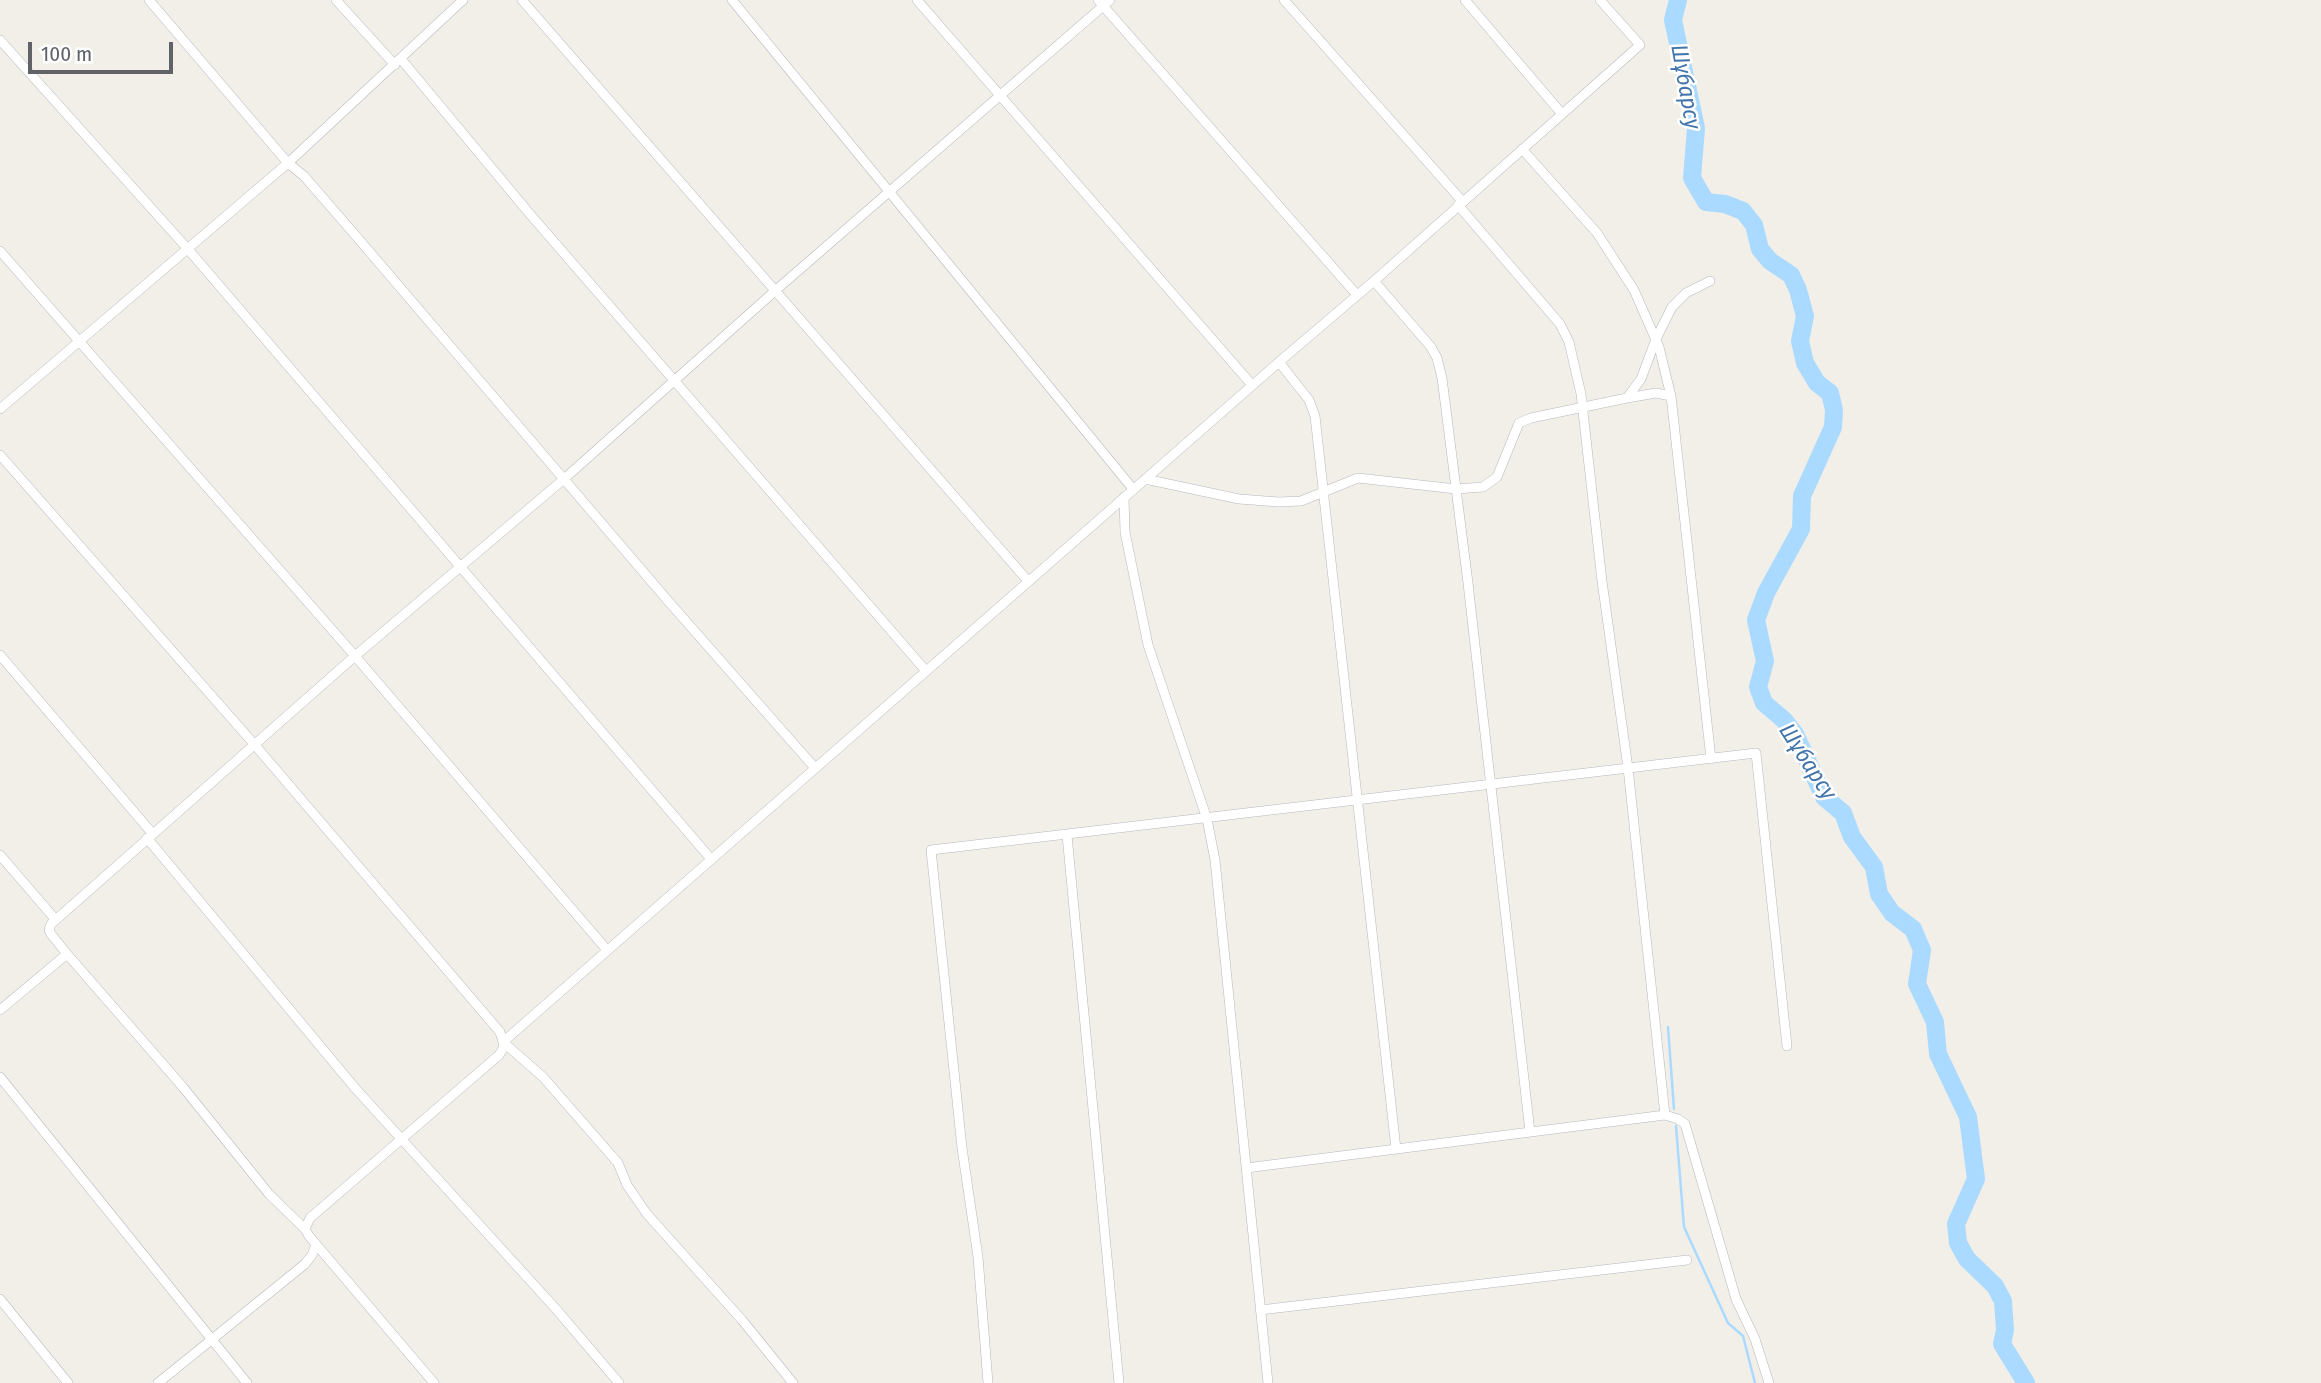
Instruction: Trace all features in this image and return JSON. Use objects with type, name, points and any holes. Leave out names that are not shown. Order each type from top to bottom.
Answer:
[{"type":"street","points":[[149,0],[815,768]]},
{"type":"street","points":[[336,0],[398,62],[926,671]]},
{"type":"street","points":[[0,410],[288,163],[463,0]]},
{"type":"street","points":[[522,0],[1028,581]]},
{"type":"street","points":[[732,0],[1133,489]]},
{"type":"street","points":[[918,0],[1252,385]]},
{"type":"street","points":[[1284,0],[1460,203],[1560,324],[1569,342],[1582,407],[1602,581],[1628,768],[1665,1115]]},
{"type":"street","points":[[1465,0],[1562,114]]},
{"type":"street","points":[[503,1042],[1640,45],[1600,0]]},
{"type":"street","points":[[434,1383],[305,1229],[269,1194],[182,1086],[67,954],[49,930],[55,919],[355,656],[564,479],[1104,2],[1357,295]]},
{"type":"street","points":[[0,40],[339,422],[459,567],[557,677],[711,859]]},
{"type":"street","points":[[1522,149],[1597,233],[1634,290],[1656,339],[1671,396],[1711,758]]},
{"type":"street","points":[[0,250],[355,656],[607,950]]},
{"type":"street","points":[[1374,281],[1430,347],[1437,358],[1442,378],[1530,1132]]},
{"type":"street","points":[[1627,398],[1641,379],[1672,307],[1686,293],[1710,281]]},
{"type":"street","points":[[1279,362],[1309,400],[1315,416],[1396,1149]]},
{"type":"street","points":[[1145,479],[1239,499],[1265,501],[1301,500],[1358,478],[1456,489],[1483,487],[1497,477],[1519,422],[1656,393],[1671,396]]},
{"type":"street","points":[[0,455],[254,744],[500,1032],[504,1047],[499,1055],[310,1218],[305,1229]]},
{"type":"street","points":[[1124,497],[1125,532],[1148,645],[1207,818],[1215,860],[1268,1383]]},
{"type":"street","points":[[0,655],[355,1088],[556,1309],[619,1383]]},
{"type":"street","points":[[988,1383],[978,1257],[962,1148],[931,850],[1756,753],[1787,1046]]},
{"type":"street","points":[[1066,835],[1119,1383]]},
{"type":"street","points":[[0,855],[55,919]]},
{"type":"street","points":[[0,1010],[67,954]]},
{"type":"street","points":[[503,1042],[544,1077],[618,1163],[627,1185],[648,1214],[742,1320],[793,1383]]},
{"type":"street","points":[[0,1077],[247,1383]]},
{"type":"street","points":[[1246,1168],[1665,1115],[1685,1124],[1736,1298],[1755,1339],[1769,1383]]},
{"type":"street","points":[[158,1383],[305,1264],[316,1245]]},
{"type":"street","points":[[1260,1310],[1688,1260]]},
{"type":"street","points":[[0,1298],[68,1383]]},
{"type":"waterway","name":"Шұбарсу","points":[[1678,0],[1673,20],[1696,128],[1692,178],[1706,202],[1725,204],[1743,211],[1754,225],[1760,249],[1770,261],[1791,275],[1805,316],[1800,341],[1805,363],[1817,383],[1830,393],[1834,410],[1833,427],[1802,496],[1801,529],[1766,593],[1756,620],[1765,661],[1758,687],[1764,703],[1784,720],[1795,734],[1824,797],[1843,813],[1852,837],[1874,867],[1879,894],[1892,913],[1913,929],[1922,950],[1917,984],[1935,1022],[1938,1054],[1968,1117],[1976,1179],[1956,1224],[1958,1243],[1967,1259],[1995,1286],[2003,1301],[2005,1330],[2002,1344],[2026,1383]]},
{"type":"waterway","points":[[1668,1027],[1674,1109]]},
{"type":"waterway","points":[[1676,1126],[1684,1227],[1728,1323],[1743,1336],[1755,1383]]}]
